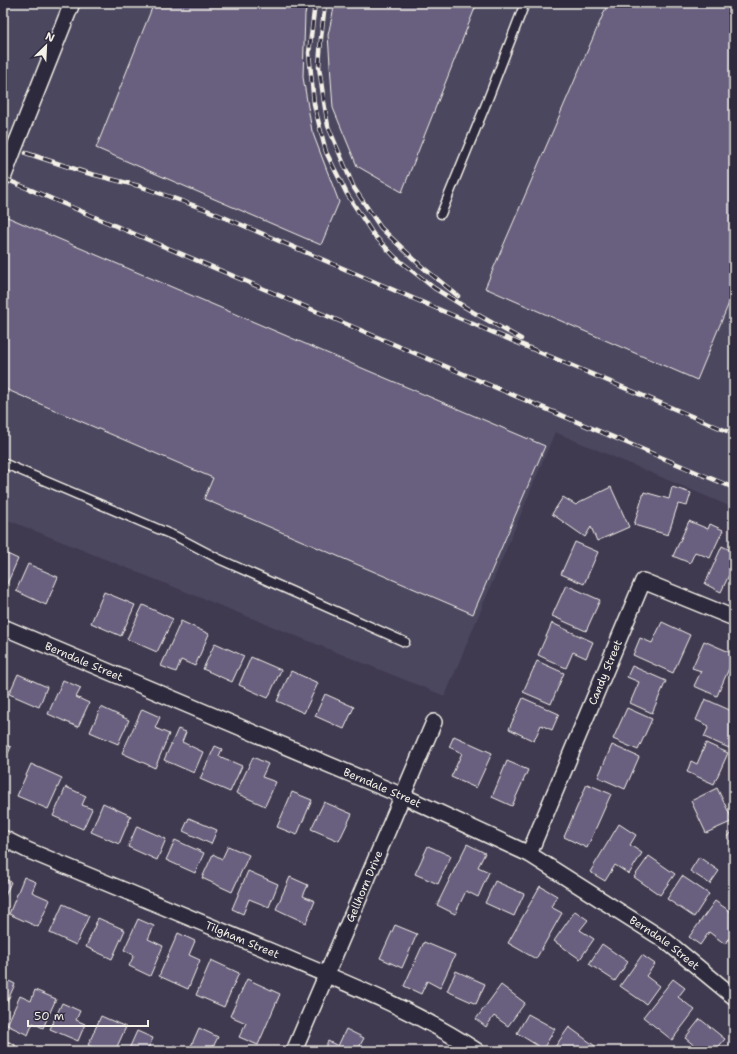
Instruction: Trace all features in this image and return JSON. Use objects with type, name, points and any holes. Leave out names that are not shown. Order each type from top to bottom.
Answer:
[{"type":"street","points":[[3,178],[72,3]]},
{"type":"street","name":"Candy Street","points":[[529,854],[644,581],[734,618]]},
{"type":"street","name":"Berndale Street","points":[[3,627],[403,796],[529,854],[666,941],[734,997]]},
{"type":"street","name":"Gellhorn Drive","points":[[294,1051],[434,722]]},
{"type":"street","name":"Tilgham Street","points":[[3,838],[27,850],[327,975],[397,1006],[455,1037],[477,1051]]},
{"type":"street","points":[[3,1049],[8,1051]]},
{"type":"lane","points":[[441,214],[525,3]]},
{"type":"lane","points":[[3,463],[177,537],[218,559],[405,642]]},
{"type":"shaded area","points":[[3,3],[734,3],[734,508],[555,432],[445,696],[3,518]]},
{"type":"building","points":[[154,3],[308,3],[305,14],[303,77],[312,131],[339,202],[321,245],[96,148]]},
{"type":"building","points":[[335,3],[477,3],[402,192],[357,166],[333,108],[328,35]]},
{"type":"building","points":[[608,3],[734,3],[734,291],[697,380],[485,288]]},
{"type":"building","points":[[5,216],[545,446],[473,614],[204,499],[213,478],[3,388],[3,222]]},
{"type":"building","points":[[611,487],[629,527],[597,541],[591,527],[585,537],[552,514],[563,497],[576,505]]},
{"type":"building","points":[[672,487],[691,493],[687,506],[678,504],[668,535],[634,525],[644,492],[669,499]]},
{"type":"building","points":[[689,521],[708,529],[710,524],[723,530],[710,558],[695,552],[690,563],[673,556]]},
{"type":"building","points":[[575,542],[598,552],[584,584],[561,574]]},
{"type":"building","points":[[722,546],[734,552],[734,578],[729,575],[721,592],[705,584]]},
{"type":"building","points":[[3,552],[18,559],[7,584],[3,582]]},
{"type":"building","points":[[28,564],[58,577],[46,605],[16,591]]},
{"type":"building","points":[[566,585],[600,600],[586,631],[552,616]]},
{"type":"building","points":[[104,592],[135,605],[121,636],[91,623]]},
{"type":"building","points":[[143,605],[173,619],[157,652],[127,639]]},
{"type":"building","points":[[181,621],[209,634],[195,666],[181,660],[176,672],[161,666]]},
{"type":"building","points":[[662,622],[690,635],[673,673],[633,655],[640,638],[652,643]]},
{"type":"building","points":[[552,623],[593,642],[586,658],[573,652],[566,668],[538,655]]},
{"type":"building","points":[[704,641],[734,654],[717,696],[694,686],[701,671],[692,668]]},
{"type":"building","points":[[215,643],[244,656],[232,682],[203,669]]},
{"type":"building","points":[[251,657],[281,670],[268,698],[239,685]]},
{"type":"building","points":[[537,661],[564,673],[551,704],[523,692]]},
{"type":"building","points":[[632,666],[666,681],[652,713],[630,703],[639,682],[627,677]]},
{"type":"building","points":[[291,671],[318,683],[304,713],[277,701]]},
{"type":"building","points":[[18,674],[47,687],[39,707],[9,694]]},
{"type":"building","points":[[63,680],[81,688],[76,697],[89,703],[78,727],[48,714]]},
{"type":"building","points":[[325,694],[354,707],[344,729],[315,716]]},
{"type":"building","points":[[523,698],[559,714],[552,730],[541,725],[534,741],[509,729]]},
{"type":"building","points":[[705,699],[734,712],[734,737],[729,748],[704,737],[709,726],[696,720]]},
{"type":"building","points":[[101,707],[129,720],[118,744],[90,732]]},
{"type":"building","points":[[627,708],[652,719],[638,750],[613,739]]},
{"type":"building","points":[[142,709],[160,717],[155,728],[169,734],[155,768],[122,753]]},
{"type":"building","points":[[178,729],[186,732],[182,742],[203,752],[194,773],[164,760]]},
{"type":"building","points":[[454,736],[492,753],[476,788],[451,777],[462,753],[449,747]]},
{"type":"building","points":[[706,743],[728,753],[714,784],[687,772],[691,761],[697,764]]},
{"type":"building","points":[[3,744],[11,747],[3,764]]},
{"type":"building","points":[[612,745],[639,757],[625,789],[598,777]]},
{"type":"building","points":[[215,746],[222,749],[219,756],[242,766],[230,792],[200,779]]},
{"type":"building","points":[[253,757],[268,764],[262,777],[276,782],[265,806],[236,793]]},
{"type":"building","points":[[507,761],[528,770],[512,806],[492,797]]},
{"type":"building","points":[[31,764],[62,778],[48,809],[17,796]]},
{"type":"building","points":[[587,784],[611,794],[587,848],[564,837]]},
{"type":"building","points":[[66,787],[86,796],[82,805],[92,809],[83,829],[53,816]]},
{"type":"building","points":[[717,788],[733,821],[706,833],[691,801]]},
{"type":"building","points":[[292,792],[312,800],[297,835],[277,827]]},
{"type":"building","points":[[324,802],[352,814],[339,841],[311,829]]},
{"type":"building","points":[[103,803],[131,816],[119,844],[91,832]]},
{"type":"building","points":[[189,818],[217,830],[211,844],[183,831]]},
{"type":"building","points":[[619,824],[636,835],[630,845],[642,853],[629,874],[615,865],[605,881],[590,872]]},
{"type":"building","points":[[137,826],[166,839],[157,860],[128,847]]},
{"type":"building","points":[[734,829],[734,843],[727,838]]},
{"type":"building","points":[[175,840],[204,853],[195,873],[166,860]]},
{"type":"building","points":[[467,844],[485,853],[478,867],[489,872],[478,897],[466,891],[455,914],[437,905]]},
{"type":"building","points":[[228,846],[249,855],[232,892],[202,878],[213,854],[222,859]]},
{"type":"building","points":[[428,846],[451,856],[438,884],[415,874]]},
{"type":"building","points":[[649,856],[675,874],[660,895],[634,877]]},
{"type":"building","points":[[699,857],[719,871],[710,884],[690,871]]},
{"type":"building","points":[[248,871],[278,884],[269,907],[249,899],[243,914],[232,909]]},
{"type":"building","points":[[682,876],[709,894],[694,917],[667,899]]},
{"type":"building","points":[[24,877],[36,882],[32,892],[50,900],[38,927],[9,914]]},
{"type":"building","points":[[290,877],[308,885],[303,896],[315,901],[306,923],[276,909]]},
{"type":"building","points":[[3,878],[11,882],[3,901]]},
{"type":"building","points":[[495,881],[524,894],[514,916],[485,903]]},
{"type":"building","points":[[540,886],[557,896],[551,907],[562,913],[536,959],[508,943]]},
{"type":"building","points":[[715,901],[734,914],[734,931],[725,944],[709,932],[700,945],[689,937]]},
{"type":"building","points":[[63,904],[89,916],[76,945],[50,933]]},
{"type":"building","points":[[575,911],[588,920],[580,930],[594,939],[580,959],[554,941]]},
{"type":"building","points":[[98,918],[125,930],[112,959],[86,947]]},
{"type":"building","points":[[138,919],[154,926],[148,939],[163,946],[150,976],[129,966],[134,955],[124,950]]},
{"type":"building","points":[[395,925],[417,934],[402,968],[380,958]]},
{"type":"building","points":[[178,933],[195,941],[189,955],[200,960],[188,989],[159,976]]},
{"type":"building","points":[[424,942],[455,955],[440,988],[427,981],[421,994],[404,986]]},
{"type":"building","points":[[602,944],[628,962],[615,981],[589,964]]},
{"type":"building","points":[[642,955],[655,964],[646,976],[659,986],[646,1004],[620,986]]},
{"type":"building","points":[[211,960],[239,973],[224,1007],[196,995]]},
{"type":"building","points":[[456,971],[485,984],[476,1004],[447,991]]},
{"type":"building","points":[[3,978],[15,984],[3,1011]]},
{"type":"building","points":[[247,979],[280,994],[258,1045],[239,1037],[246,1023],[230,1016]]},
{"type":"building","points":[[673,979],[685,988],[678,997],[695,1010],[672,1040],[643,1017]]},
{"type":"building","points":[[501,985],[525,1003],[508,1026],[494,1016],[486,1027],[476,1019]]},
{"type":"building","points":[[35,990],[56,999],[43,1028],[33,1023],[28,1035],[7,1025],[20,996],[31,1001]]},
{"type":"building","points":[[62,1003],[80,1011],[76,1020],[85,1024],[78,1041],[50,1029]]},
{"type":"building","points":[[528,1014],[555,1029],[543,1049],[517,1033]]},
{"type":"building","points":[[101,1016],[126,1027],[115,1051],[100,1051],[88,1045]]},
{"type":"building","points":[[700,1019],[725,1039],[715,1051],[701,1051],[685,1038]]},
{"type":"building","points":[[569,1027],[595,1046],[592,1051],[552,1051]]},
{"type":"building","points":[[199,1028],[218,1037],[211,1051],[203,1051],[191,1046]]},
{"type":"building","points":[[346,1029],[364,1038],[357,1051],[323,1051],[328,1041],[338,1046]]},
{"type":"building","points":[[137,1031],[153,1038],[148,1049],[152,1051],[128,1051]]},
{"type":"building","points":[[174,1045],[186,1051],[171,1051]]},
{"type":"railway","points":[[315,3],[309,53],[314,104],[326,152],[347,194],[373,234],[395,257],[434,288],[521,339]]},
{"type":"railway","points":[[325,3],[319,67],[324,102],[328,126],[354,188],[381,228],[420,265],[458,296]]},
{"type":"railway","points":[[26,153],[87,173],[139,186],[207,210],[734,434]]},
{"type":"railway","points":[[3,178],[734,488]]}]
